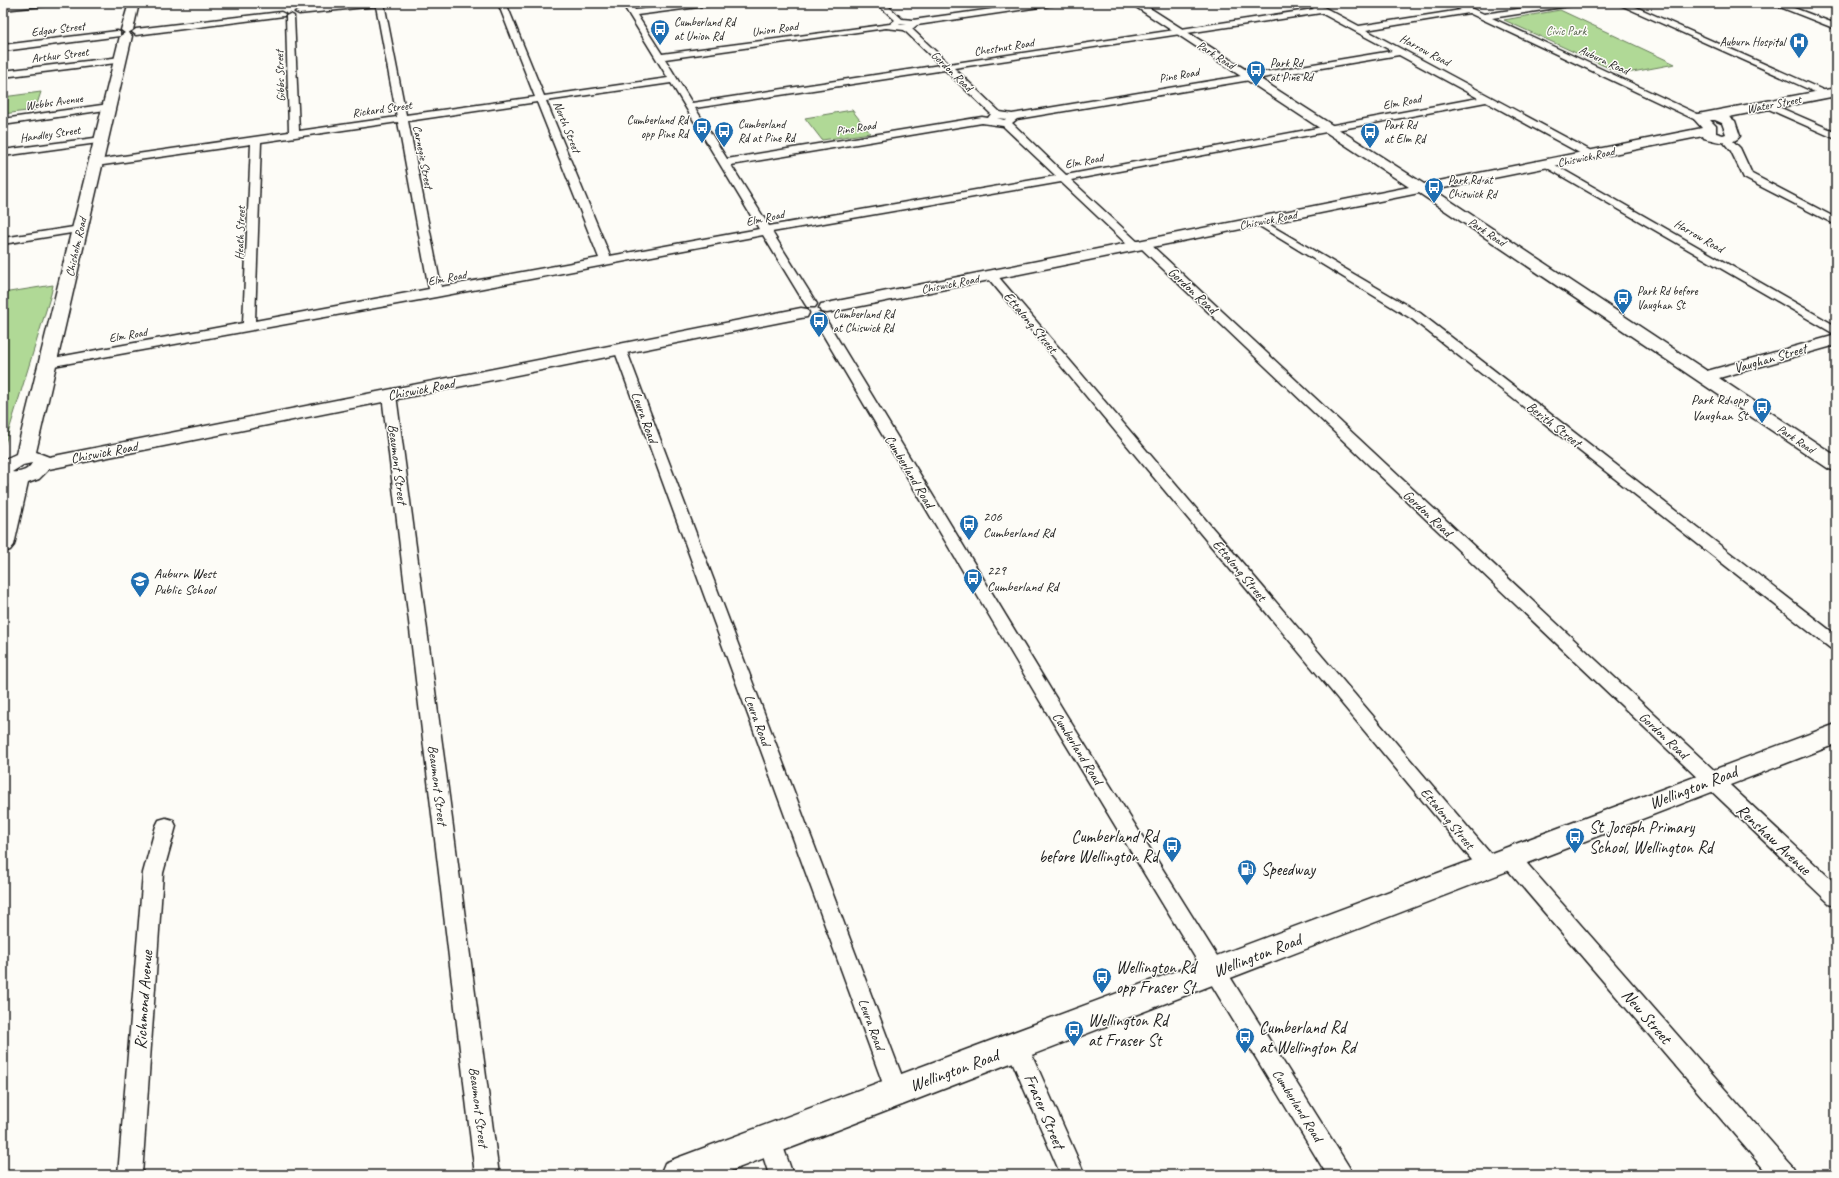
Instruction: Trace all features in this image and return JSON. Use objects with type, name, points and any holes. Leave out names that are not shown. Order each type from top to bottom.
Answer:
[{"type":"street","points":[[3,8],[50,3]]},
{"type":"street","name":"Chisholm Road","points":[[34,461],[48,363],[134,3]]},
{"type":"street","name":"Edgar Street","points":[[3,48],[376,3]]},
{"type":"street","name":"Carnegie Street","points":[[376,3],[403,119],[436,293]]},
{"type":"street","name":"North Street","points":[[502,3],[606,261]]},
{"type":"street","name":"Cumberland Road","points":[[626,3],[814,311],[943,527],[1341,1175]]},
{"type":"street","points":[[633,13],[714,3]]},
{"type":"street","name":"Gordon Road","points":[[880,3],[948,67],[995,118]]},
{"type":"street","name":"Union Road","points":[[659,57],[1053,3]]},
{"type":"street","name":"Park Road","points":[[1135,3],[1423,190],[1836,465]]},
{"type":"street","name":"Harrow Road","points":[[1310,3],[1591,155]]},
{"type":"street","name":"Auburn Road","points":[[1453,3],[1707,122]]},
{"type":"street","points":[[1483,17],[1575,3]]},
{"type":"street","points":[[1620,3],[1832,93]]},
{"type":"street","points":[[1774,3],[1836,27]]},
{"type":"street","name":"Chestnut Road","points":[[688,106],[1323,10]]},
{"type":"street","points":[[1359,29],[1469,11]]},
{"type":"street","name":"Gibbs Street","points":[[286,15],[294,135]]},
{"type":"street","name":"Pine Road","points":[[723,162],[995,118],[998,123],[1250,77],[1400,52]]},
{"type":"street","name":"Arthur Street","points":[[3,74],[121,60]]},
{"type":"street","name":"Rickard Street","points":[[96,163],[672,80]]},
{"type":"street","name":"Water Street","points":[[1707,122],[1767,105],[1832,93]]},
{"type":"street","name":"Elm Road","points":[[48,363],[436,293],[765,231],[1064,178],[1487,99]]},
{"type":"street","points":[[1767,105],[1836,136]]},
{"type":"street","name":"Webbs Avenue","points":[[3,122],[109,108]]},
{"type":"street","name":"Gordon Road","points":[[1008,120],[1064,178],[1141,246],[1711,780]]},
{"type":"street","points":[[1726,120],[1730,124],[1734,135],[1732,138],[1726,139],[1712,136],[1708,133],[1707,122],[1726,120]]},
{"type":"street","name":"Chiswick Road","points":[[8,475],[14,462],[34,461],[389,395],[1423,190],[1591,155],[1707,122]]},
{"type":"street","points":[[1726,139],[1733,144],[1748,176],[1836,222]]},
{"type":"street","name":"Handley Street","points":[[3,153],[102,140]]},
{"type":"street","name":"Heath Street","points":[[249,327],[256,140]]},
{"type":"street","name":"Harrow Road","points":[[1548,164],[1836,331]]},
{"type":"street","name":"Berith Street","points":[[1260,222],[1416,316],[1836,644]]},
{"type":"street","points":[[3,241],[80,229]]},
{"type":"street","name":"Ettalong Street","points":[[992,276],[1498,861]]},
{"type":"street","name":"Vaughan Street","points":[[1704,377],[1836,340]]},
{"type":"street","name":"Leura Road","points":[[620,349],[897,1092]]},
{"type":"street","name":"Beaumont Street","points":[[389,395],[487,1175]]},
{"type":"street","points":[[3,545],[8,475]]},
{"type":"street","name":"Wellington Road","points":[[677,1175],[1017,1047],[1498,861],[1836,734]]},
{"type":"street","name":"Renshaw Avenue","points":[[1711,780],[1836,897]]},
{"type":"street","name":"Richmond Avenue","points":[[130,1175],[153,873],[166,826]]},
{"type":"street","name":"New Street","points":[[1498,861],[1785,1175]]},
{"type":"street","name":"Fraser Street","points":[[1017,1047],[1073,1175]]},
{"type":"street","points":[[770,1140],[780,1175]]},
{"type":"green space","name":"Civic Park","points":[[1560,10],[1675,64],[1622,74],[1504,20]]},
{"type":"green space","points":[[41,92],[35,110],[3,114],[3,97]]},
{"type":"green space","points":[[852,110],[870,133],[822,140],[805,118]]},
{"type":"green space","points":[[53,285],[51,294],[3,450],[3,293]]},
{"type":"place","name":"Cumberland Rd at Union Rd","points":[[660,46]]},
{"type":"place","name":"Auburn Hospital","points":[[1799,59]]},
{"type":"place","name":"Park Rd at Pine Rd","points":[[1256,87]]},
{"type":"place","name":"Cumberland Rd opp Pine Rd","points":[[702,144]]},
{"type":"place","name":"Cumberland Rd at Pine Rd","points":[[724,148]]},
{"type":"place","name":"Park Rd at Elm Rd","points":[[1370,149]]},
{"type":"place","name":"Park Rd at Chiswick Rd","points":[[1434,204]]},
{"type":"place","name":"Park Rd before Vaughan St","points":[[1623,315]]},
{"type":"place","name":"Cumberland Rd at Chiswick Rd","points":[[819,338]]},
{"type":"place","name":"Park Rd opp Vaughan St","points":[[1762,424]]},
{"type":"place","name":"206 Cumberland Rd","points":[[969,541]]},
{"type":"place","name":"229 Cumberland Rd","points":[[973,595]]},
{"type":"place","name":"Auburn West Public School","points":[[140,598]]},
{"type":"place","name":"St Joseph Primary School, Wellington Rd","points":[[1575,854]]},
{"type":"place","name":"Cumberland Rd before Wellington Rd","points":[[1172,863]]},
{"type":"place","name":"Speedway","points":[[1247,886]]},
{"type":"place","name":"Wellington Rd opp Fraser St","points":[[1102,994]]},
{"type":"place","name":"Wellington Rd at Fraser St","points":[[1074,1047]]},
{"type":"place","name":"Cumberland Rd at Wellington Rd","points":[[1245,1054]]}]
